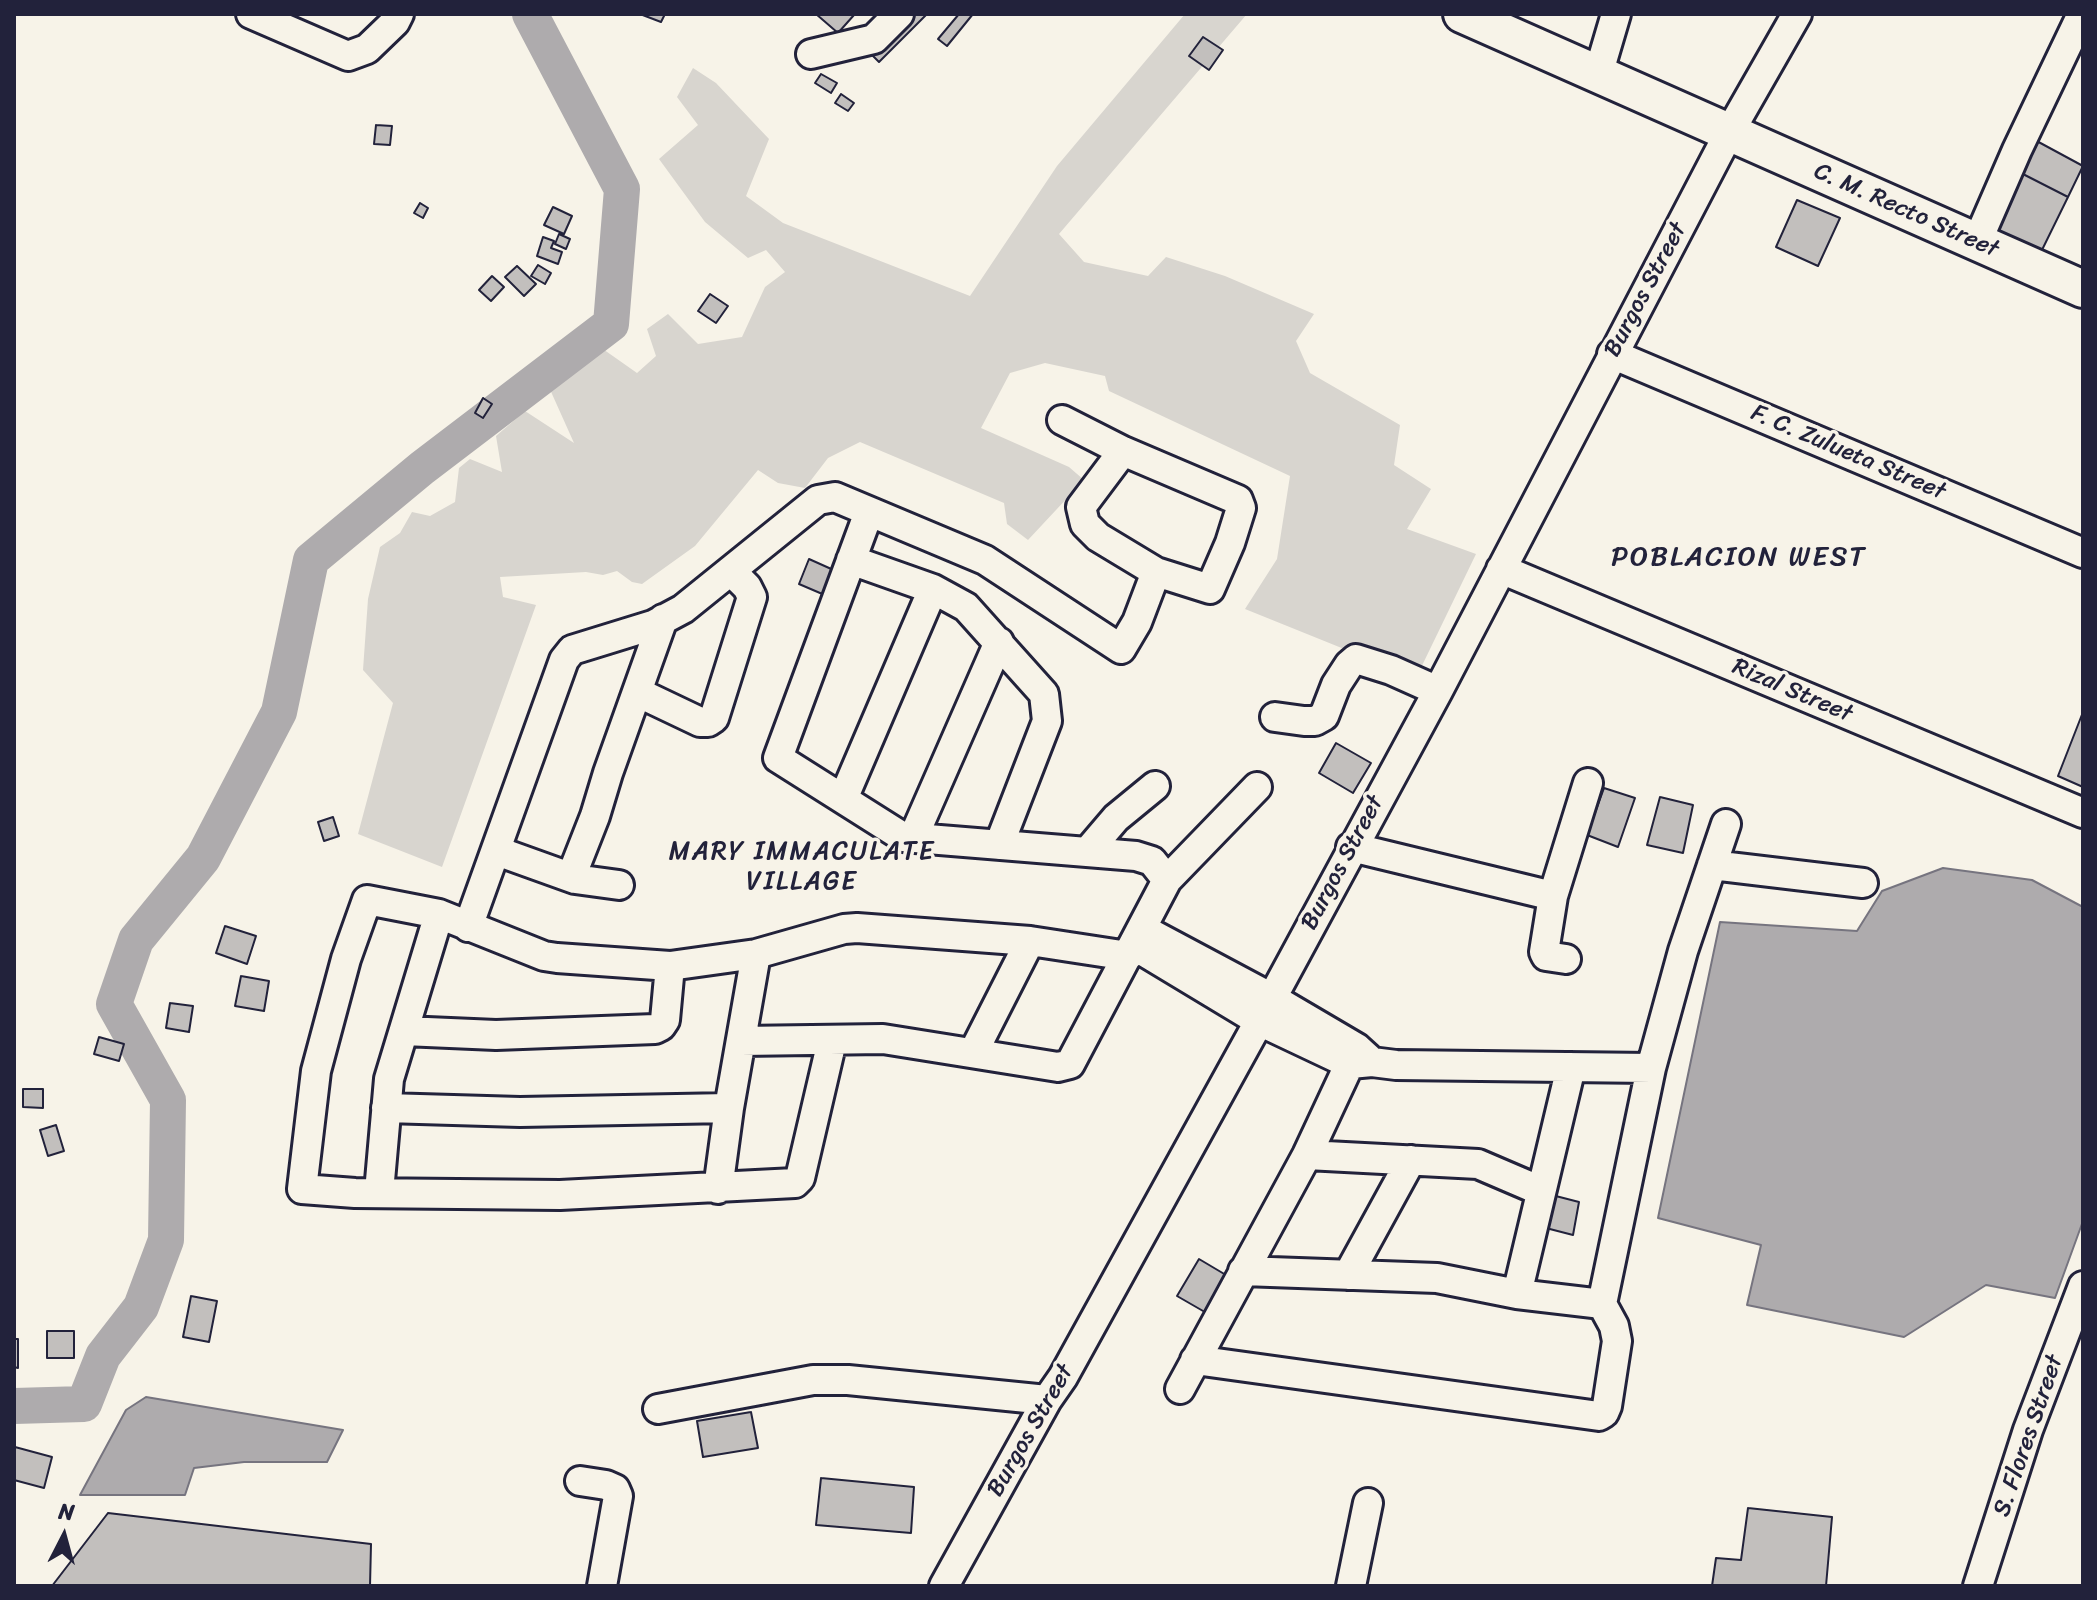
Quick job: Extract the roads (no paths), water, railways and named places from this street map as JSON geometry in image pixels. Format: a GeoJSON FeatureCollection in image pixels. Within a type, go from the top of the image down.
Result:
{"type":"FeatureCollection","features":[{"type":"Feature","properties":{"kind":"main road","name":"C. M. Recto Street"},"geometry":{"type":"LineString","coordinates":[[1462,14],[2083,289]]}},
{"type":"Feature","properties":{"kind":"street"},"geometry":{"type":"LineString","coordinates":[[251,14],[348,56],[367,49],[395,22],[399,14]]}},
{"type":"Feature","properties":{"kind":"street"},"geometry":{"type":"LineString","coordinates":[[811,54],[874,39],[899,14]]}},
{"type":"Feature","properties":{"kind":"street"},"geometry":{"type":"LineString","coordinates":[[1598,75],[1616,14]]}},
{"type":"Feature","properties":{"kind":"street","name":"Burgos Street"},"geometry":{"type":"LineString","coordinates":[[944,1586],[1047,1400],[1063,1377],[1438,691],[1729,133],[1797,14]]}},
{"type":"Feature","properties":{"kind":"street"},"geometry":{"type":"LineString","coordinates":[[1977,242],[2082,14]]}},
{"type":"Feature","properties":{"kind":"street","name":"F. C. Zulueta Street"},"geometry":{"type":"LineString","coordinates":[[1612,354],[2083,553]]}},
{"type":"Feature","properties":{"kind":"street"},"geometry":{"type":"LineString","coordinates":[[1062,420],[1123,451],[1241,503],[1230,543],[1210,589],[1156,572],[1098,537],[1085,524],[1081,507],[1123,451]]}},
{"type":"Feature","properties":{"kind":"street"},"geometry":{"type":"LineString","coordinates":[[468,927],[564,660],[572,650],[653,625],[683,609],[818,500],[835,497],[985,560],[1121,649],[1137,622],[1156,572]]}},
{"type":"Feature","properties":{"kind":"street"},"geometry":{"type":"LineString","coordinates":[[869,512],[778,758],[903,837],[1136,856],[1152,861],[1167,880]]}},
{"type":"Feature","properties":{"kind":"street"},"geometry":{"type":"LineString","coordinates":[[851,560],[933,589],[966,607],[1044,694],[1047,721],[999,845]]}},
{"type":"Feature","properties":{"kind":"street","name":"Rizal Street"},"geometry":{"type":"LineString","coordinates":[[1501,569],[2083,813]]}},
{"type":"Feature","properties":{"kind":"street"},"geometry":{"type":"LineString","coordinates":[[637,692],[700,722],[714,718],[752,597],[731,571]]}},
{"type":"Feature","properties":{"kind":"street"},"geometry":{"type":"LineString","coordinates":[[843,799],[933,589]]}},
{"type":"Feature","properties":{"kind":"street"},"geometry":{"type":"LineString","coordinates":[[571,877],[663,619]]}},
{"type":"Feature","properties":{"kind":"street"},"geometry":{"type":"LineString","coordinates":[[913,838],[999,642]]}},
{"type":"Feature","properties":{"kind":"street"},"geometry":{"type":"LineString","coordinates":[[1275,717],[1315,721],[1324,716],[1336,685],[1356,659],[1391,670],[1438,691]]}},
{"type":"Feature","properties":{"kind":"street"},"geometry":{"type":"LineString","coordinates":[[1566,959],[1546,956],[1544,952],[1553,896],[1588,783]]}},
{"type":"Feature","properties":{"kind":"street"},"geometry":{"type":"LineString","coordinates":[[1087,852],[1116,818],[1155,786]]}},
{"type":"Feature","properties":{"kind":"street"},"geometry":{"type":"LineString","coordinates":[[741,1041],[883,1039],[1058,1067],[1070,1064],[1167,880],[1257,787]]}},
{"type":"Feature","properties":{"kind":"street"},"geometry":{"type":"LineString","coordinates":[[1195,1360],[1599,1416],[1604,1413],[1617,1341],[1614,1326],[1602,1304],[1651,1068],[1683,951],[1726,824]]}},
{"type":"Feature","properties":{"kind":"street"},"geometry":{"type":"LineString","coordinates":[[1351,847],[1553,896]]}},
{"type":"Feature","properties":{"kind":"street"},"geometry":{"type":"LineString","coordinates":[[497,851],[571,877],[619,885]]}},
{"type":"Feature","properties":{"kind":"street"},"geometry":{"type":"LineString","coordinates":[[1712,865],[1863,883]]}},
{"type":"Feature","properties":{"kind":"street"},"geometry":{"type":"LineString","coordinates":[[832,1041],[800,1178],[788,1185],[560,1195],[302,1189],[316,1071],[346,959],[367,900],[439,914],[544,956],[670,966],[756,954],[857,928],[1030,941],[1135,943],[1360,1058],[1396,1065],[1651,1068]]}},
{"type":"Feature","properties":{"kind":"street"},"geometry":{"type":"LineString","coordinates":[[379,1192],[389,1079],[439,914]]}},
{"type":"Feature","properties":{"kind":"street"},"geometry":{"type":"LineString","coordinates":[[973,1053],[1030,941]]}},
{"type":"Feature","properties":{"kind":"street"},"geometry":{"type":"LineString","coordinates":[[718,1189],[756,954]]}},
{"type":"Feature","properties":{"kind":"street"},"geometry":{"type":"LineString","coordinates":[[404,1031],[496,1035],[655,1029],[665,1020],[670,966]]}},
{"type":"Feature","properties":{"kind":"street"},"geometry":{"type":"LineString","coordinates":[[1180,1389],[1360,1058]]}},
{"type":"Feature","properties":{"kind":"street"},"geometry":{"type":"LineString","coordinates":[[1517,1294],[1571,1067]]}},
{"type":"Feature","properties":{"kind":"street"},"geometry":{"type":"LineString","coordinates":[[386,1108],[520,1112],[729,1108]]}},
{"type":"Feature","properties":{"kind":"street"},"geometry":{"type":"LineString","coordinates":[[1307,1155],[1478,1164],[1541,1191]]}},
{"type":"Feature","properties":{"kind":"street"},"geometry":{"type":"LineString","coordinates":[[1348,1275],[1411,1160]]}},
{"type":"Feature","properties":{"kind":"street"},"geometry":{"type":"LineString","coordinates":[[1243,1271],[1437,1278],[1517,1294],[1602,1304]]}},
{"type":"Feature","properties":{"kind":"street","name":"S. Flores Street"},"geometry":{"type":"LineString","coordinates":[[1978,1586],[2028,1430],[2083,1286]]}},
{"type":"Feature","properties":{"kind":"street"},"geometry":{"type":"LineString","coordinates":[[658,1409],[813,1380],[848,1380],[1047,1400]]}},
{"type":"Feature","properties":{"kind":"street"},"geometry":{"type":"LineString","coordinates":[[580,1481],[606,1485],[615,1489],[618,1496],[602,1586]]}},
{"type":"Feature","properties":{"kind":"street"},"geometry":{"type":"LineString","coordinates":[[1351,1586],[1368,1503]]}},
{"type":"Feature","properties":{"kind":"waterway"},"geometry":{"type":"LineString","coordinates":[[14,1406],[84,1404],[103,1356],[141,1307],[166,1240],[168,1100],[114,1004],[136,940],[203,858],[279,712],[311,560],[422,468],[611,324],[622,189],[530,14]]}},
{"type":"Feature","properties":{"kind":"district","name":"POBLACION WEST"},"geometry":{"type":"Point","coordinates":[1739,558]}},
{"type":"Feature","properties":{"kind":"district","name":"MARY IMMACULATE VILLAGE"},"geometry":{"type":"Point","coordinates":[802,867]}}]}
